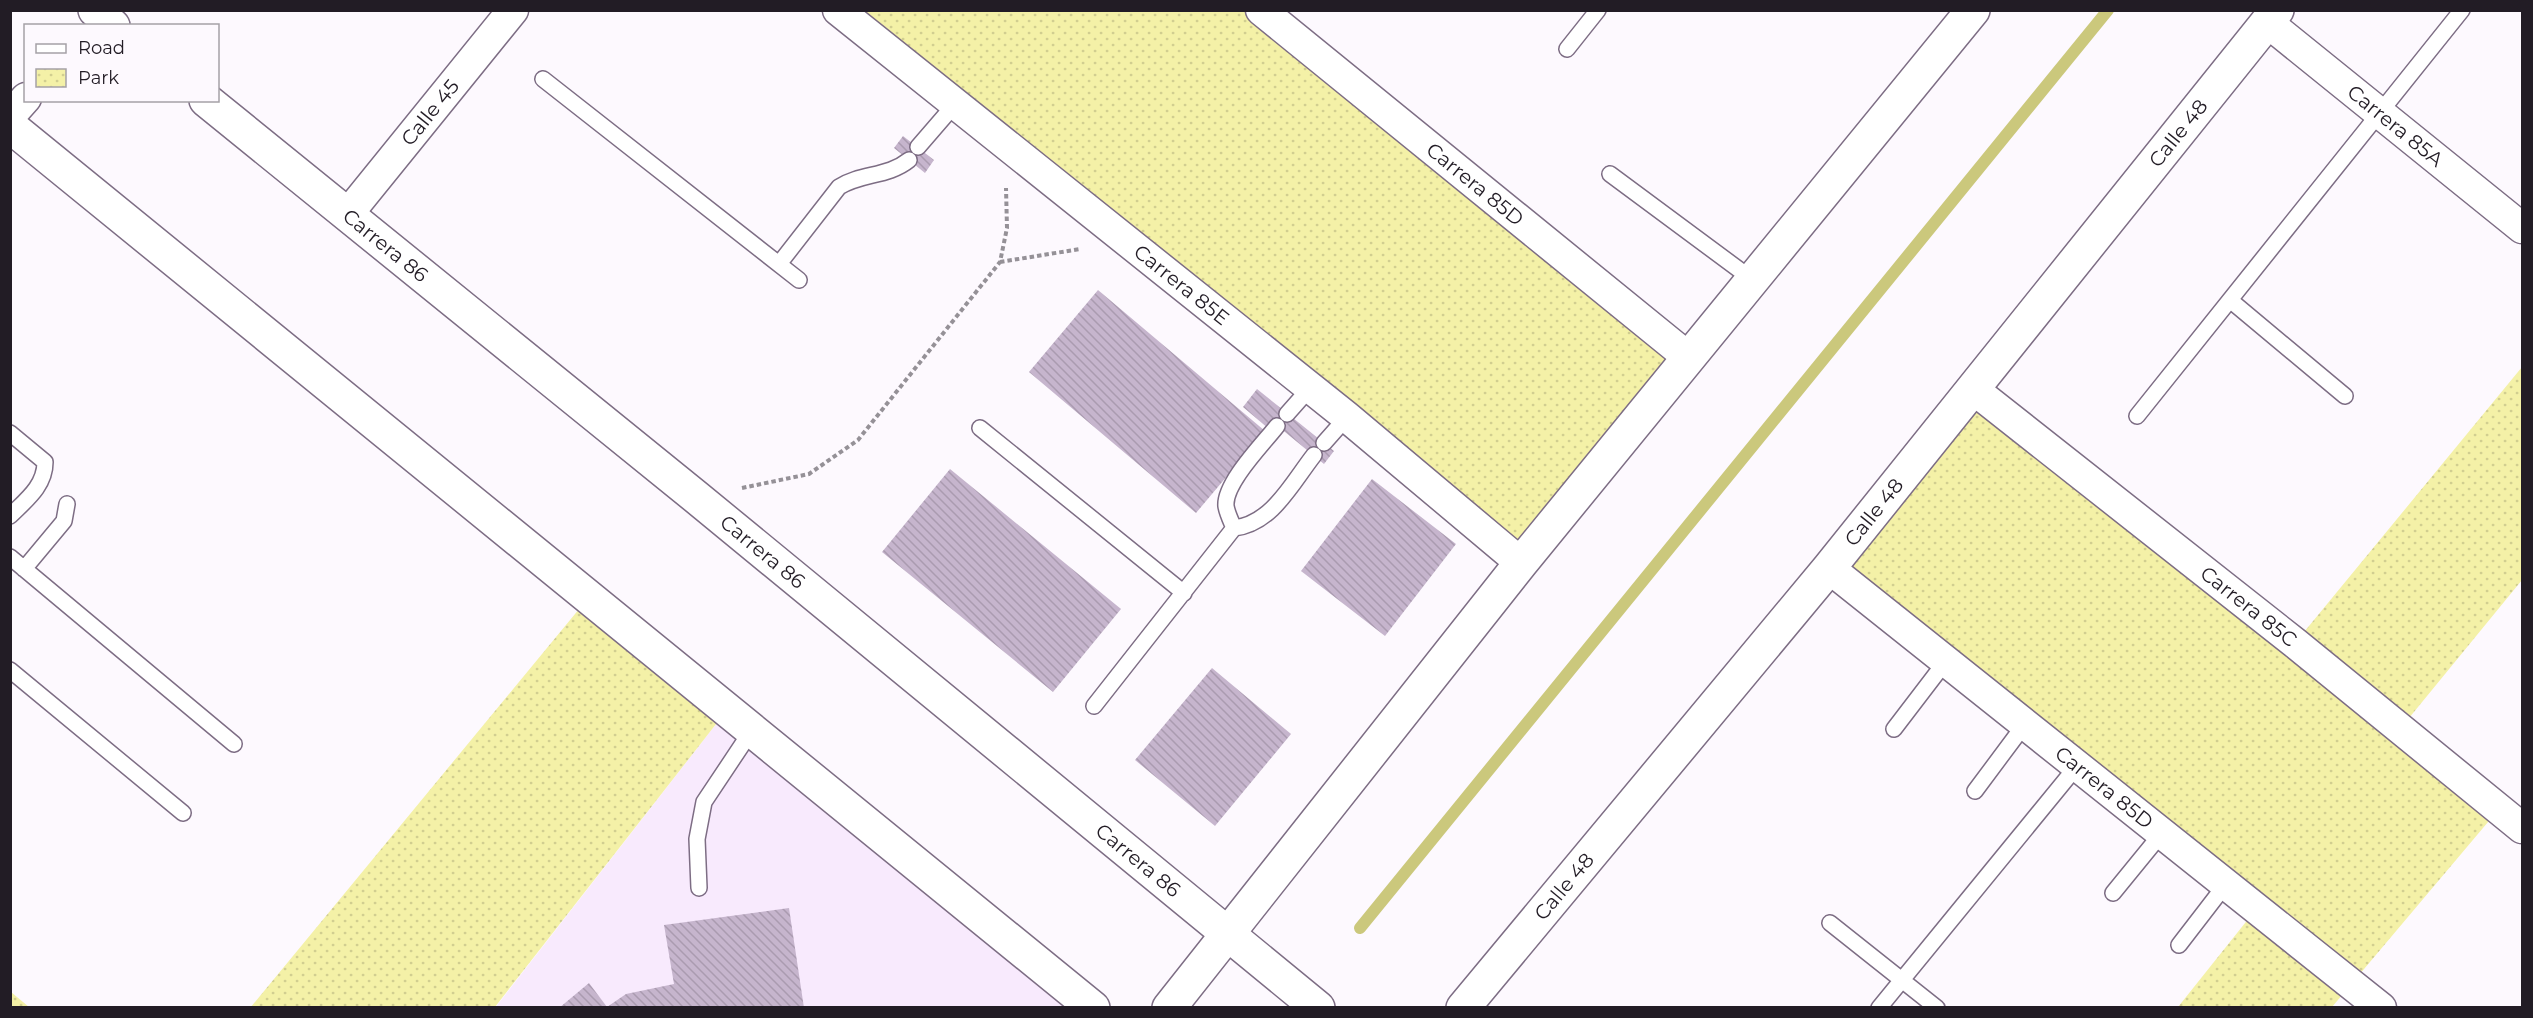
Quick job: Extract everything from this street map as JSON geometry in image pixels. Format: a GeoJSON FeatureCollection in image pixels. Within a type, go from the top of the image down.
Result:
{"type":"FeatureCollection","features":[{"type":"Feature","properties":{"kind":"street","name":"Calle 45"},"geometry":{"type":"LineString","coordinates":[[347,215],[513,10]]}},
{"type":"Feature","properties":{"kind":"street","name":"Carrera 85E"},"geometry":{"type":"LineString","coordinates":[[838,10],[1347,417],[1521,562]]}},
{"type":"Feature","properties":{"kind":"street","name":"Carrera 85D"},"geometry":{"type":"LineString","coordinates":[[1261,10],[1689,357]]}},
{"type":"Feature","properties":{"kind":"street"},"geometry":{"type":"LineString","coordinates":[[1169,1008],[1521,562],[1973,10]]}},
{"type":"Feature","properties":{"kind":"street","name":"Carrera 85A"},"geometry":{"type":"LineString","coordinates":[[2272,16],[2380,113],[2523,228]]}},
{"type":"Feature","properties":{"kind":"street","name":"Calle 48"},"geometry":{"type":"LineString","coordinates":[[1462,1008],[1829,568],[2272,16]]}},
{"type":"Feature","properties":{"kind":"street"},"geometry":{"type":"LineString","coordinates":[[10,116],[24,100]]}},
{"type":"Feature","properties":{"kind":"street","name":"Carrera 86"},"geometry":{"type":"LineString","coordinates":[[208,102],[696,497],[1318,1008]]}},
{"type":"Feature","properties":{"kind":"street"},"geometry":{"type":"LineString","coordinates":[[10,126],[1093,1008]]}},
{"type":"Feature","properties":{"kind":"street","name":"Carrera 85C"},"geometry":{"type":"LineString","coordinates":[[1973,389],[2295,643],[2523,828]]}},
{"type":"Feature","properties":{"kind":"street","name":"Carrera 85D"},"geometry":{"type":"LineString","coordinates":[[1829,568],[2381,1008]]}},
{"type":"Feature","properties":{"kind":"lane"},"geometry":{"type":"LineString","coordinates":[[1567,50],[1599,10]]}},
{"type":"Feature","properties":{"kind":"lane"},"geometry":{"type":"LineString","coordinates":[[2137,416],[2462,10]]}},
{"type":"Feature","properties":{"kind":"lane"},"geometry":{"type":"LineString","coordinates":[[543,79],[799,280]]}},
{"type":"Feature","properties":{"kind":"lane"},"geometry":{"type":"LineString","coordinates":[[779,264],[839,187],[851,180],[886,173],[913,154],[956,103]]}},
{"type":"Feature","properties":{"kind":"lane"},"geometry":{"type":"LineString","coordinates":[[1610,174],[1753,280]]}},
{"type":"Feature","properties":{"kind":"lane"},"geometry":{"type":"LineString","coordinates":[[2230,300],[2345,396]]}},
{"type":"Feature","properties":{"kind":"lane"},"geometry":{"type":"LineString","coordinates":[[1234,528],[1226,504],[1234,481],[1310,388]]}},
{"type":"Feature","properties":{"kind":"lane"},"geometry":{"type":"LineString","coordinates":[[1324,443],[1347,417]]}},
{"type":"Feature","properties":{"kind":"lane"},"geometry":{"type":"LineString","coordinates":[[980,429],[1184,593]]}},
{"type":"Feature","properties":{"kind":"lane"},"geometry":{"type":"LineString","coordinates":[[10,433],[45,462],[45,475],[37,488],[10,516]]}},
{"type":"Feature","properties":{"kind":"lane"},"geometry":{"type":"LineString","coordinates":[[1094,706],[1234,528],[1248,527],[1268,514],[1314,455]]}},
{"type":"Feature","properties":{"kind":"lane"},"geometry":{"type":"LineString","coordinates":[[24,569],[64,521],[67,504]]}},
{"type":"Feature","properties":{"kind":"lane"},"geometry":{"type":"LineString","coordinates":[[10,557],[234,744]]}},
{"type":"Feature","properties":{"kind":"lane"},"geometry":{"type":"LineString","coordinates":[[1894,729],[1946,661]]}},
{"type":"Feature","properties":{"kind":"lane"},"geometry":{"type":"LineString","coordinates":[[10,670],[183,813]]}},
{"type":"Feature","properties":{"kind":"lane"},"geometry":{"type":"LineString","coordinates":[[1975,791],[2025,724]]}},
{"type":"Feature","properties":{"kind":"lane"},"geometry":{"type":"LineString","coordinates":[[699,888],[697,839],[704,802],[752,730]]}},
{"type":"Feature","properties":{"kind":"lane"},"geometry":{"type":"LineString","coordinates":[[1879,1008],[2077,766]]}},
{"type":"Feature","properties":{"kind":"lane"},"geometry":{"type":"LineString","coordinates":[[2113,893],[2162,833]]}},
{"type":"Feature","properties":{"kind":"lane"},"geometry":{"type":"LineString","coordinates":[[2179,945],[2226,884]]}},
{"type":"Feature","properties":{"kind":"lane"},"geometry":{"type":"LineString","coordinates":[[1830,923],[1937,1008]]}},
{"type":"Feature","properties":{"kind":"path"},"geometry":{"type":"LineString","coordinates":[[696,497],[809,474],[858,440],[1000,262],[1007,228],[1005,142]]}},
{"type":"Feature","properties":{"kind":"path"},"geometry":{"type":"LineString","coordinates":[[1000,262],[1130,242]]}},
{"type":"Feature","properties":{"kind":"shaded area"},"geometry":{"type":"Polygon","coordinates":[[[727,710],[1093,1008],[495,1008],[727,710]]]}},
{"type":"Feature","properties":{"kind":"green space"},"geometry":{"type":"Polygon","coordinates":[[[838,11],[1261,11],[1689,358],[1521,563],[838,11]]]}},
{"type":"Feature","properties":{"kind":"green space"},"geometry":{"type":"Polygon","coordinates":[[[2522,367],[2522,580],[2400,729],[2499,809],[2332,1007],[2178,1007],[2257,908],[1829,568],[1973,389],[2295,643],[2522,367]]]}},
{"type":"Feature","properties":{"kind":"green space"},"geometry":{"type":"Polygon","coordinates":[[[589,597],[727,710],[495,1007],[250,1008],[589,597]]]}},
{"type":"Feature","properties":{"kind":"green space"},"geometry":{"type":"Polygon","coordinates":[[[11,992],[29,1007],[11,1007],[11,992]]]}},
{"type":"Feature","properties":{"kind":"building"},"geometry":{"type":"Polygon","coordinates":[[[903,136],[934,160],[925,173],[894,148],[903,136]]]}},
{"type":"Feature","properties":{"kind":"building"},"geometry":{"type":"Polygon","coordinates":[[[1098,290],[1265,431],[1196,513],[1029,372],[1098,290]]]}},
{"type":"Feature","properties":{"kind":"building"},"geometry":{"type":"Polygon","coordinates":[[[1257,389],[1334,451],[1324,464],[1274,423],[1269,429],[1243,407],[1257,389]]]}},
{"type":"Feature","properties":{"kind":"building"},"geometry":{"type":"Polygon","coordinates":[[[950,469],[1121,609],[1053,692],[882,552],[950,469]]]}},
{"type":"Feature","properties":{"kind":"building"},"geometry":{"type":"Polygon","coordinates":[[[1372,479],[1456,544],[1385,636],[1301,571],[1372,479]]]}},
{"type":"Feature","properties":{"kind":"building"},"geometry":{"type":"Polygon","coordinates":[[[1212,668],[1291,734],[1215,826],[1135,760],[1212,668]]]}},
{"type":"Feature","properties":{"kind":"building"},"geometry":{"type":"Polygon","coordinates":[[[789,908],[804,1008],[559,1008],[589,983],[607,1007],[626,994],[674,984],[664,925],[789,908]]]}},
{"type":"Feature","properties":{"kind":"waterway"},"geometry":{"type":"LineString","coordinates":[[1360,928],[2108,10]]}}]}
